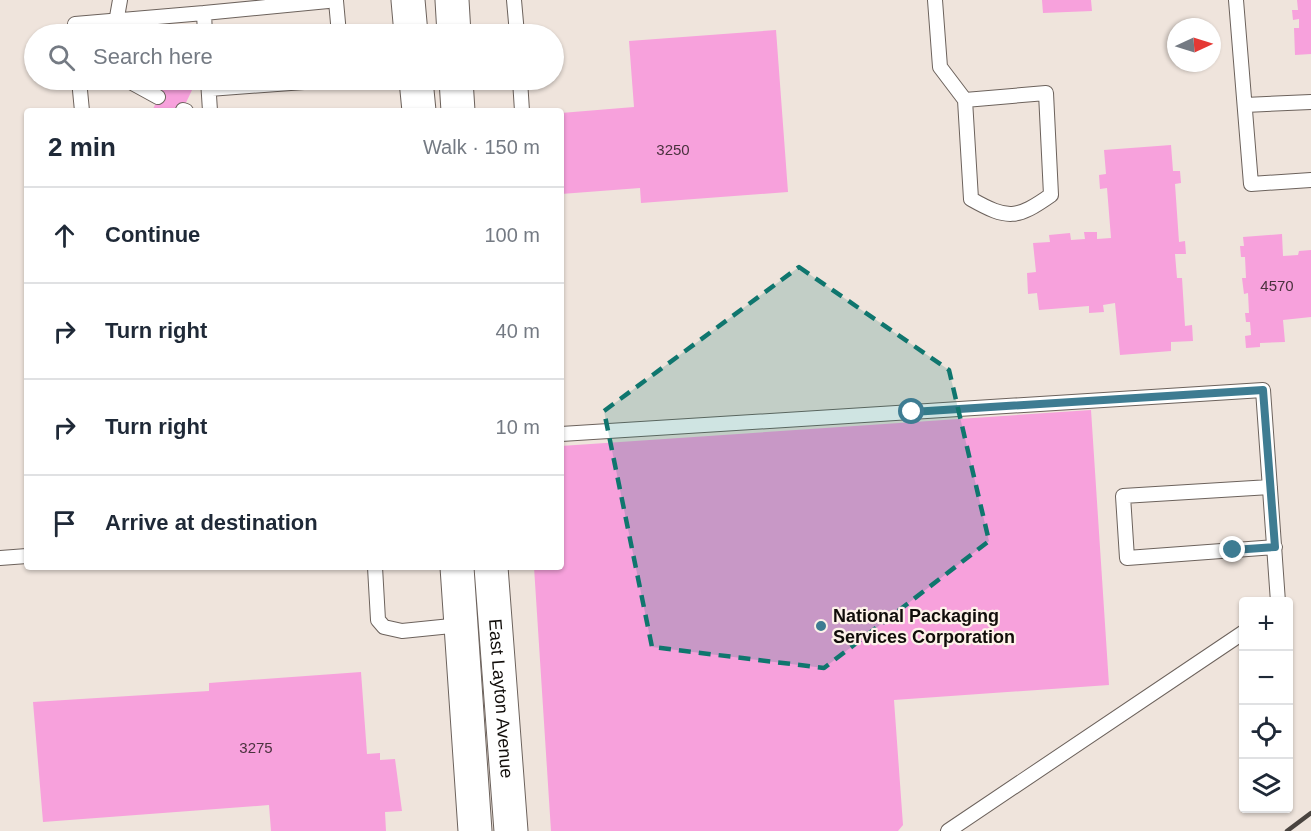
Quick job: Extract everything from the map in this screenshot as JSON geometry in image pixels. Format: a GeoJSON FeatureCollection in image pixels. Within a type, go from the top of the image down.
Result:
{"type":"FeatureCollection","features":[{"type":"Feature","properties":{"kind":"main road"},"geometry":{"type":"LineString","coordinates":[[408,0],[410,24]]}},
{"type":"Feature","properties":{"kind":"main road"},"geometry":{"type":"LineString","coordinates":[[452,0],[453,24]]}},
{"type":"Feature","properties":{"kind":"main road"},"geometry":{"type":"LineString","coordinates":[[417,90],[419,108]]}},
{"type":"Feature","properties":{"kind":"main road"},"geometry":{"type":"LineString","coordinates":[[457,90],[458,108]]}},
{"type":"Feature","properties":{"kind":"main road","name":"East Layton Avenue"},"geometry":{"type":"LineString","coordinates":[[457,570],[475,831]]}},
{"type":"Feature","properties":{"kind":"main road","name":"East Layton Avenue"},"geometry":{"type":"LineString","coordinates":[[491,570],[511,831]]}},
{"type":"Feature","properties":{"kind":"lane"},"geometry":{"type":"LineString","coordinates":[[116,24],[120,0]]}},
{"type":"Feature","properties":{"kind":"lane"},"geometry":{"type":"LineString","coordinates":[[514,0],[516,24]]}},
{"type":"Feature","properties":{"kind":"lane"},"geometry":{"type":"LineString","coordinates":[[935,0],[940,67],[965,100],[971,199],[991,210],[1010,215],[1031,209],[1052,195],[1046,93],[965,100]]}},
{"type":"Feature","properties":{"kind":"lane"},"geometry":{"type":"LineString","coordinates":[[1236,0],[1251,184],[1311,180]]}},
{"type":"Feature","properties":{"kind":"lane"},"geometry":{"type":"LineString","coordinates":[[139,24],[204,13],[336,1],[338,24]]}},
{"type":"Feature","properties":{"kind":"lane"},"geometry":{"type":"LineString","coordinates":[[204,13],[205,24]]}},
{"type":"Feature","properties":{"kind":"lane"},"geometry":{"type":"LineString","coordinates":[[80,90],[82,108]]}},
{"type":"Feature","properties":{"kind":"lane"},"geometry":{"type":"LineString","coordinates":[[145,90],[158,97]]}},
{"type":"Feature","properties":{"kind":"lane"},"geometry":{"type":"LineString","coordinates":[[209,90],[210,108]]}},
{"type":"Feature","properties":{"kind":"lane"},"geometry":{"type":"LineString","coordinates":[[521,90],[522,108]]}},
{"type":"Feature","properties":{"kind":"lane"},"geometry":{"type":"LineString","coordinates":[[1245,105],[1311,102]]}},
{"type":"Feature","properties":{"kind":"lane"},"geometry":{"type":"LineString","coordinates":[[564,434],[1263,390],[1278,597]]}},
{"type":"Feature","properties":{"kind":"lane"},"geometry":{"type":"LineString","coordinates":[[1270,487],[1123,496],[1127,558],[1275,547]]}},
{"type":"Feature","properties":{"kind":"lane"},"geometry":{"type":"LineString","coordinates":[[0,558],[24,556]]}},
{"type":"Feature","properties":{"kind":"lane"},"geometry":{"type":"LineString","coordinates":[[375,570],[378,620],[384,627],[402,630],[461,625]]}},
{"type":"Feature","properties":{"kind":"lane"},"geometry":{"type":"LineString","coordinates":[[948,831],[1239,636]]}},
{"type":"Feature","properties":{"kind":"highlighted area"},"geometry":{"type":"Polygon","coordinates":[[[799,267],[949,370],[989,541],[824,668],[652,647],[604,411],[799,267]]]}},
{"type":"Feature","properties":{"kind":"building"},"geometry":{"type":"Polygon","coordinates":[[[1042,0],[1091,0],[1092,11],[1043,13],[1042,0]]]}},
{"type":"Feature","properties":{"kind":"building"},"geometry":{"type":"Polygon","coordinates":[[[1297,0],[1311,0],[1311,54],[1295,55],[1294,28],[1299,28],[1299,19],[1293,20],[1292,10],[1298,10],[1297,0]]]}},
{"type":"Feature","properties":{"kind":"building"},"geometry":{"type":"Polygon","coordinates":[[[776,30],[788,192],[641,203],[640,188],[564,194],[564,113],[634,107],[629,41],[776,30]]]}},
{"type":"Feature","properties":{"kind":"building"},"geometry":{"type":"Polygon","coordinates":[[[162,90],[192,90],[183,108],[153,108],[162,90]]]}},
{"type":"Feature","properties":{"kind":"building"},"geometry":{"type":"Polygon","coordinates":[[[1171,145],[1173,171],[1180,171],[1181,183],[1175,184],[1179,242],[1185,241],[1186,254],[1175,254],[1177,278],[1182,278],[1185,326],[1192,325],[1193,341],[1171,342],[1171,351],[1120,355],[1115,303],[1103,305],[1104,312],[1089,313],[1089,306],[1039,310],[1037,293],[1028,294],[1027,273],[1036,272],[1033,243],[1050,242],[1049,235],[1070,233],[1071,240],[1085,239],[1084,232],[1097,232],[1097,239],[1111,238],[1107,188],[1100,189],[1099,175],[1106,174],[1104,150],[1171,145]]]}},
{"type":"Feature","properties":{"kind":"building"},"geometry":{"type":"Polygon","coordinates":[[[1282,234],[1283,256],[1298,255],[1299,251],[1311,250],[1311,317],[1283,320],[1285,342],[1260,343],[1260,347],[1246,348],[1245,336],[1251,335],[1250,322],[1246,322],[1245,313],[1249,313],[1248,293],[1244,294],[1242,278],[1246,278],[1245,257],[1241,257],[1240,246],[1244,246],[1243,237],[1282,234]]]}},
{"type":"Feature","properties":{"kind":"building","name":"National Packaging Services Corporation"},"geometry":{"type":"Polygon","coordinates":[[[1091,410],[1109,685],[894,700],[903,825],[898,831],[551,831],[534,570],[564,570],[564,446],[1091,410]]]}},
{"type":"Feature","properties":{"kind":"building"},"geometry":{"type":"Polygon","coordinates":[[[361,672],[367,754],[380,753],[380,760],[395,759],[402,811],[385,812],[386,831],[271,831],[269,805],[43,822],[33,702],[209,691],[209,683],[361,672]]]}},
{"type":"Feature","properties":{"kind":"railway"},"geometry":{"type":"LineString","coordinates":[[1287,831],[1311,813]]}},
{"type":"Feature","properties":{"kind":"place","name":"National Packaging Services Corporation"},"geometry":{"type":"Point","coordinates":[821,626]}},
{"type":"Feature","properties":{"kind":"route"},"geometry":{"type":"LineString","coordinates":[[912,412],[1263,390],[1275,547],[1233,550]]}}]}
